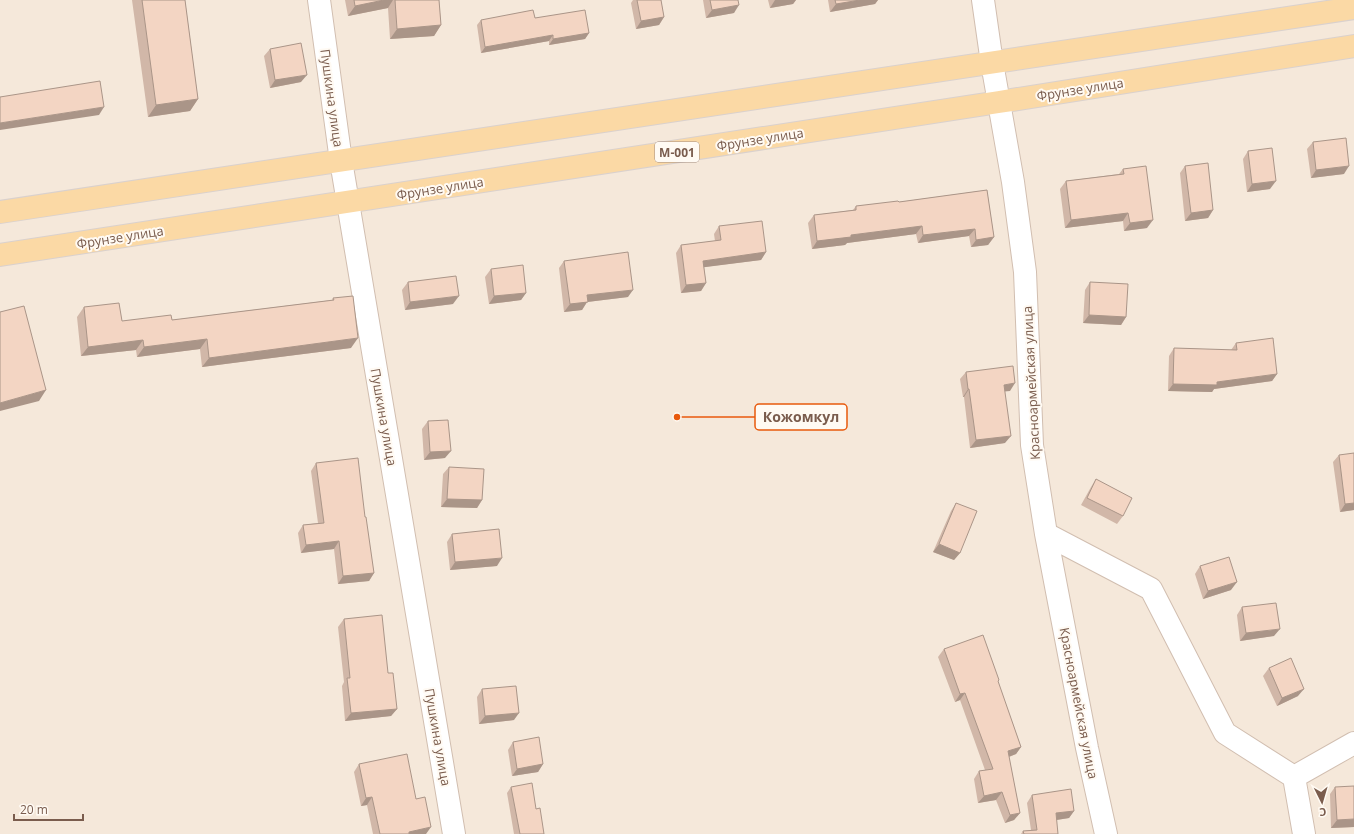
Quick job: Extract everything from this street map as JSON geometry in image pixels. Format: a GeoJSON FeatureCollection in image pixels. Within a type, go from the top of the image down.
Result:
{"type":"FeatureCollection","features":[{"type":"Feature","properties":{"kind":"main road"},"geometry":{"type":"LineString","coordinates":[[0,212],[1354,8]]}},
{"type":"Feature","properties":{"kind":"main road","name":"Фрунзе улица"},"geometry":{"type":"LineString","coordinates":[[0,255],[1354,46]]}},
{"type":"Feature","properties":{"kind":"street","name":"Пушкина улица"},"geometry":{"type":"LineString","coordinates":[[318,0],[341,161],[454,834]]}},
{"type":"Feature","properties":{"kind":"street","name":"Красноармейская улица"},"geometry":{"type":"LineString","coordinates":[[983,0],[992,63],[1013,182],[1025,272],[1032,445],[1046,534],[1087,748],[1106,834]]}},
{"type":"Feature","properties":{"kind":"street"},"geometry":{"type":"LineString","coordinates":[[1046,534],[1151,589],[1225,733],[1294,777],[1304,834]]}},
{"type":"Feature","properties":{"kind":"street"},"geometry":{"type":"LineString","coordinates":[[1294,777],[1354,743]]}},
{"type":"Feature","properties":{"kind":"shaded area"},"geometry":{"type":"Polygon","coordinates":[[[0,0],[1354,0],[1354,834],[0,834],[0,0]]]}},
{"type":"Feature","properties":{"kind":"building"},"geometry":{"type":"Polygon","coordinates":[[[142,0],[185,0],[198,99],[156,105],[142,0]]]}},
{"type":"Feature","properties":{"kind":"building"},"geometry":{"type":"Polygon","coordinates":[[[354,0],[384,0],[355,6],[354,0]]]}},
{"type":"Feature","properties":{"kind":"building"},"geometry":{"type":"Polygon","coordinates":[[[395,0],[439,0],[441,25],[397,29],[395,0]]]}},
{"type":"Feature","properties":{"kind":"building"},"geometry":{"type":"Polygon","coordinates":[[[637,0],[661,0],[664,17],[641,21],[637,0]]]}},
{"type":"Feature","properties":{"kind":"building"},"geometry":{"type":"Polygon","coordinates":[[[710,0],[738,0],[739,5],[712,10],[710,0]]]}},
{"type":"Feature","properties":{"kind":"building"},"geometry":{"type":"Polygon","coordinates":[[[835,0],[860,0],[836,4],[835,0]]]}},
{"type":"Feature","properties":{"kind":"building"},"geometry":{"type":"Polygon","coordinates":[[[533,10],[535,18],[585,10],[589,33],[553,39],[553,35],[485,47],[481,20],[533,10]]]}},
{"type":"Feature","properties":{"kind":"building"},"geometry":{"type":"Polygon","coordinates":[[[301,43],[307,75],[275,80],[270,49],[301,43]]]}},
{"type":"Feature","properties":{"kind":"building"},"geometry":{"type":"Polygon","coordinates":[[[100,81],[104,107],[0,123],[0,97],[100,81]]]}},
{"type":"Feature","properties":{"kind":"building"},"geometry":{"type":"Polygon","coordinates":[[[1346,138],[1349,166],[1316,170],[1313,142],[1346,138]]]}},
{"type":"Feature","properties":{"kind":"building"},"geometry":{"type":"Polygon","coordinates":[[[1272,148],[1276,181],[1252,184],[1248,151],[1272,148]]]}},
{"type":"Feature","properties":{"kind":"building"},"geometry":{"type":"Polygon","coordinates":[[[1208,163],[1213,210],[1191,213],[1185,166],[1208,163]]]}},
{"type":"Feature","properties":{"kind":"building"},"geometry":{"type":"Polygon","coordinates":[[[1146,166],[1153,220],[1130,223],[1128,213],[1071,220],[1066,181],[1124,174],[1123,169],[1146,166]]]}},
{"type":"Feature","properties":{"kind":"building"},"geometry":{"type":"Polygon","coordinates":[[[987,190],[994,237],[976,240],[975,229],[923,235],[922,226],[817,241],[814,215],[856,210],[856,206],[899,202],[987,190]]]}},
{"type":"Feature","properties":{"kind":"building"},"geometry":{"type":"Polygon","coordinates":[[[762,221],[766,252],[703,261],[706,283],[686,285],[681,245],[721,240],[719,226],[762,221]]]}},
{"type":"Feature","properties":{"kind":"building"},"geometry":{"type":"Polygon","coordinates":[[[628,252],[633,290],[587,295],[588,302],[570,304],[564,261],[628,252]]]}},
{"type":"Feature","properties":{"kind":"building"},"geometry":{"type":"Polygon","coordinates":[[[523,265],[526,293],[494,296],[491,269],[523,265]]]}},
{"type":"Feature","properties":{"kind":"building"},"geometry":{"type":"Polygon","coordinates":[[[456,276],[459,296],[410,302],[408,282],[456,276]]]}},
{"type":"Feature","properties":{"kind":"building"},"geometry":{"type":"Polygon","coordinates":[[[1090,282],[1128,284],[1126,317],[1089,315],[1090,282]]]}},
{"type":"Feature","properties":{"kind":"building"},"geometry":{"type":"Polygon","coordinates":[[[353,296],[358,338],[209,358],[207,339],[144,347],[143,340],[88,347],[84,307],[119,303],[122,321],[171,315],[172,320],[334,300],[333,298],[353,296]]]}},
{"type":"Feature","properties":{"kind":"building"},"geometry":{"type":"Polygon","coordinates":[[[24,306],[46,390],[0,403],[0,312],[24,306]]]}},
{"type":"Feature","properties":{"kind":"building"},"geometry":{"type":"Polygon","coordinates":[[[1273,338],[1277,374],[1217,382],[1217,385],[1173,384],[1174,348],[1237,350],[1236,343],[1273,338]]]}},
{"type":"Feature","properties":{"kind":"building"},"geometry":{"type":"Polygon","coordinates":[[[1013,366],[1015,383],[1004,385],[1011,436],[976,440],[966,372],[1013,366]]]}},
{"type":"Feature","properties":{"kind":"building"},"geometry":{"type":"Polygon","coordinates":[[[448,420],[451,451],[430,452],[428,421],[448,420]]]}},
{"type":"Feature","properties":{"kind":"building"},"geometry":{"type":"Polygon","coordinates":[[[1354,453],[1354,503],[1345,504],[1339,455],[1354,453]]]}},
{"type":"Feature","properties":{"kind":"building"},"geometry":{"type":"Polygon","coordinates":[[[358,458],[374,573],[343,576],[339,541],[306,545],[303,525],[324,523],[316,463],[358,458]]]}},
{"type":"Feature","properties":{"kind":"building"},"geometry":{"type":"Polygon","coordinates":[[[449,467],[484,469],[482,500],[447,499],[449,467]]]}},
{"type":"Feature","properties":{"kind":"building"},"geometry":{"type":"Polygon","coordinates":[[[1096,479],[1132,498],[1123,516],[1087,498],[1096,479]]]}},
{"type":"Feature","properties":{"kind":"building"},"geometry":{"type":"Polygon","coordinates":[[[956,503],[977,511],[960,553],[939,544],[956,503]]]}},
{"type":"Feature","properties":{"kind":"building"},"geometry":{"type":"Polygon","coordinates":[[[499,529],[502,558],[455,562],[452,534],[499,529]]]}},
{"type":"Feature","properties":{"kind":"building"},"geometry":{"type":"Polygon","coordinates":[[[1229,557],[1237,582],[1208,591],[1200,566],[1229,557]]]}},
{"type":"Feature","properties":{"kind":"building"},"geometry":{"type":"Polygon","coordinates":[[[1276,603],[1280,629],[1246,633],[1242,607],[1276,603]]]}},
{"type":"Feature","properties":{"kind":"building"},"geometry":{"type":"Polygon","coordinates":[[[382,615],[388,673],[393,673],[397,709],[351,713],[347,678],[350,678],[344,619],[382,615]]]}},
{"type":"Feature","properties":{"kind":"building"},"geometry":{"type":"Polygon","coordinates":[[[983,635],[1021,747],[1008,751],[1020,813],[1010,815],[1002,792],[984,796],[979,771],[993,769],[965,693],[960,694],[944,649],[983,635]]]}},
{"type":"Feature","properties":{"kind":"building"},"geometry":{"type":"Polygon","coordinates":[[[1291,658],[1304,689],[1282,698],[1269,668],[1291,658]]]}},
{"type":"Feature","properties":{"kind":"building"},"geometry":{"type":"Polygon","coordinates":[[[516,686],[519,713],[485,716],[482,689],[516,686]]]}},
{"type":"Feature","properties":{"kind":"building"},"geometry":{"type":"Polygon","coordinates":[[[539,737],[543,764],[517,769],[513,742],[539,737]]]}},
{"type":"Feature","properties":{"kind":"building"},"geometry":{"type":"Polygon","coordinates":[[[407,754],[416,799],[425,797],[431,827],[409,832],[409,834],[380,834],[372,797],[366,798],[359,764],[407,754]]]}},
{"type":"Feature","properties":{"kind":"building"},"geometry":{"type":"Polygon","coordinates":[[[532,783],[536,809],[540,808],[544,834],[520,834],[511,787],[532,783]]]}},
{"type":"Feature","properties":{"kind":"building"},"geometry":{"type":"Polygon","coordinates":[[[1354,786],[1354,819],[1337,820],[1335,787],[1354,786]]]}},
{"type":"Feature","properties":{"kind":"building"},"geometry":{"type":"Polygon","coordinates":[[[1071,789],[1074,811],[1056,813],[1058,834],[1024,834],[1023,831],[1037,830],[1032,795],[1071,789]]]}},
{"type":"Feature","properties":{"kind":"place","name":"Кожомкул"},"geometry":{"type":"Point","coordinates":[677,417]}}]}
